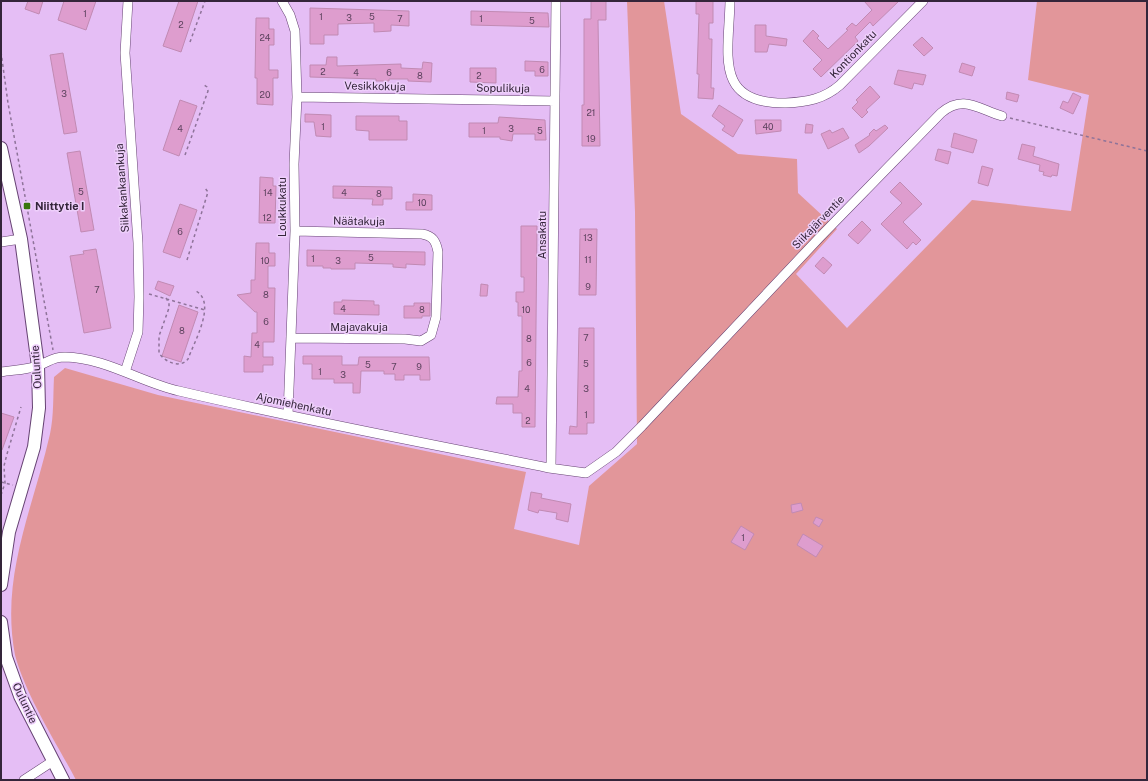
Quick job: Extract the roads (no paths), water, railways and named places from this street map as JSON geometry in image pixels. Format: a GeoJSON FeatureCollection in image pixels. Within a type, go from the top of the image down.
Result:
{"type":"FeatureCollection","features":[{"type":"Feature","properties":{"kind":"street","name":"Siikakankaankuja"},"geometry":{"type":"LineString","coordinates":[[125,372],[138,332],[139,294],[137,236],[125,53],[128,1]]}},
{"type":"Feature","properties":{"kind":"street","name":"Loukkukatu"},"geometry":{"type":"LineString","coordinates":[[283,1],[290,15],[295,31],[297,97],[294,164],[295,231],[292,338],[288,415]]}},
{"type":"Feature","properties":{"kind":"street","name":"Ansakatu"},"geometry":{"type":"LineString","coordinates":[[551,468],[556,1]]}},
{"type":"Feature","properties":{"kind":"street","name":"Kontionkatu"},"geometry":{"type":"LineString","coordinates":[[730,1],[729,67],[732,78],[739,89],[750,98],[760,102],[774,103],[810,101],[829,93],[840,85],[923,1]]}},
{"type":"Feature","properties":{"kind":"street","name":"Vesikkokuja"},"geometry":{"type":"LineString","coordinates":[[297,97],[452,100]]}},
{"type":"Feature","properties":{"kind":"street","name":"Sopulikuja"},"geometry":{"type":"LineString","coordinates":[[452,100],[555,101]]}},
{"type":"Feature","properties":{"kind":"street","name":"Siikajärventie"},"geometry":{"type":"LineString","coordinates":[[551,468],[586,474],[616,452],[838,218],[946,109],[954,104],[962,102],[1002,116]]}},
{"type":"Feature","properties":{"kind":"street","name":"Ouluntie"},"geometry":{"type":"LineString","coordinates":[[1,148],[21,239],[38,366],[39,408],[34,447],[9,532],[1,585]]}},
{"type":"Feature","properties":{"kind":"street","name":"Näätakuja"},"geometry":{"type":"LineString","coordinates":[[295,231],[422,234],[433,239],[438,252],[436,324],[431,336],[426,340]]}},
{"type":"Feature","properties":{"kind":"street"},"geometry":{"type":"LineString","coordinates":[[1,242],[21,239]]}},
{"type":"Feature","properties":{"kind":"street","name":"Majavakuja"},"geometry":{"type":"LineString","coordinates":[[292,338],[426,340]]}},
{"type":"Feature","properties":{"kind":"street","name":"Ajomiehenkatu"},"geometry":{"type":"LineString","coordinates":[[1,372],[38,366],[55,358],[88,359],[125,372],[141,380],[161,386],[288,415],[551,468]]}},
{"type":"Feature","properties":{"kind":"street","name":"Ouluntie"},"geometry":{"type":"LineString","coordinates":[[1,622],[6,657],[20,696],[63,780]]}},
{"type":"Feature","properties":{"kind":"street"},"geometry":{"type":"LineString","coordinates":[[24,780],[53,762]]}},
{"type":"Feature","properties":{"kind":"place","name":"Niittytie I"},"geometry":{"type":"Point","coordinates":[27,206]}}]}
